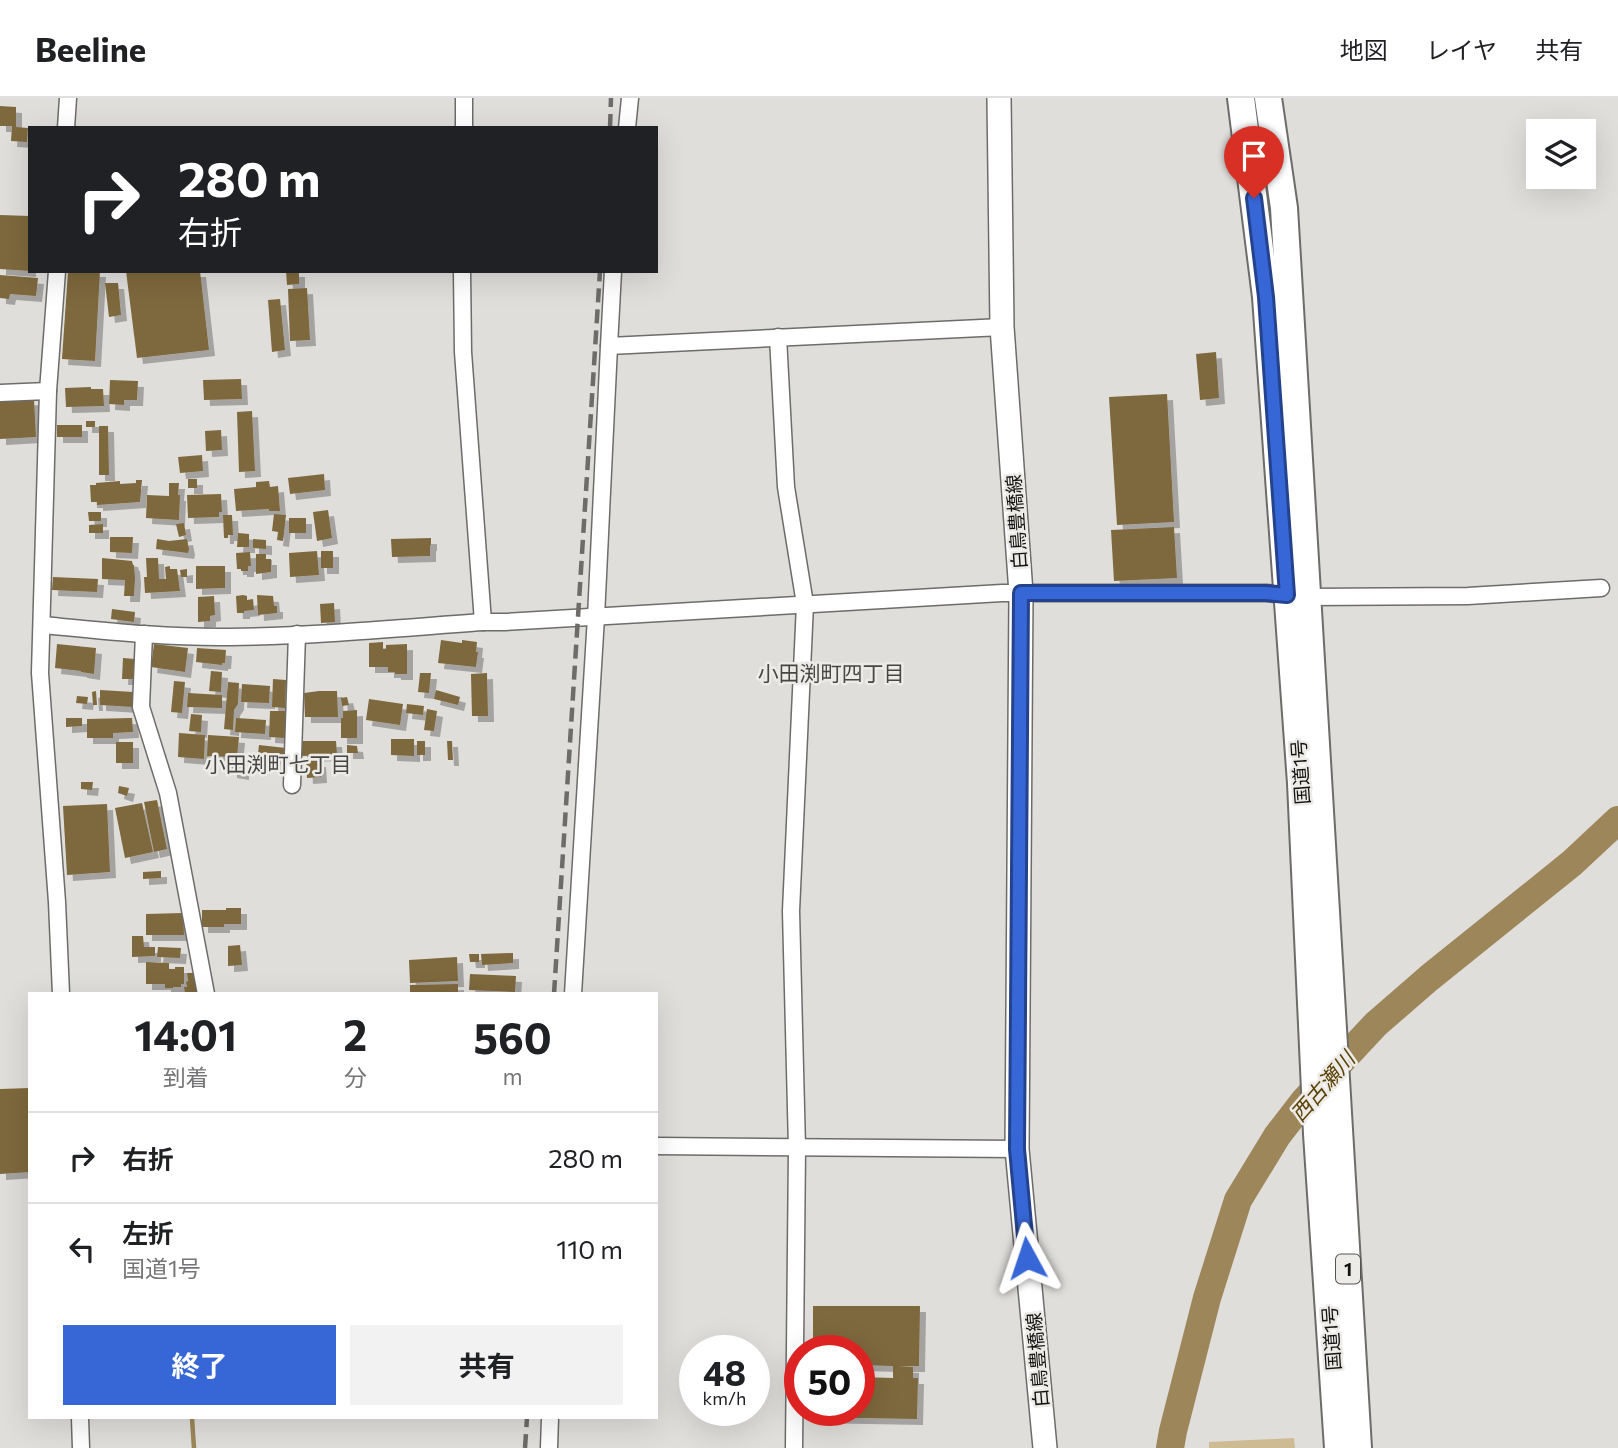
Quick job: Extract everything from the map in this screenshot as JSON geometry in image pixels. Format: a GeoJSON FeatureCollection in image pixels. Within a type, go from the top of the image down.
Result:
{"type":"FeatureCollection","features":[{"type":"Feature","properties":{"kind":"highway","name":"国道1号"},"geometry":{"type":"LineString","coordinates":[[1241,98],[1266,297],[1297,596],[1335,1035],[1358,1448]]}},
{"type":"Feature","properties":{"kind":"highway","name":"国道1号"},"geometry":{"type":"LineString","coordinates":[[1268,98],[1284,208],[1301,783],[1317,1134],[1338,1448]]}},
{"type":"Feature","properties":{"kind":"main road","name":"白鳥豊橋線"},"geometry":{"type":"LineString","coordinates":[[999,98],[1002,327],[1021,593],[1017,1149],[1045,1448]]}},
{"type":"Feature","properties":{"kind":"street"},"geometry":{"type":"LineString","coordinates":[[66,126],[68,98]]}},
{"type":"Feature","properties":{"kind":"street"},"geometry":{"type":"LineString","coordinates":[[464,98],[464,126]]}},
{"type":"Feature","properties":{"kind":"street"},"geometry":{"type":"LineString","coordinates":[[626,126],[630,98]]}},
{"type":"Feature","properties":{"kind":"street"},"geometry":{"type":"LineString","coordinates":[[57,273],[48,391],[40,673],[61,992]]}},
{"type":"Feature","properties":{"kind":"street"},"geometry":{"type":"LineString","coordinates":[[463,273],[463,352],[483,622]]}},
{"type":"Feature","properties":{"kind":"street"},"geometry":{"type":"LineString","coordinates":[[573,992],[596,617],[613,273]]}},
{"type":"Feature","properties":{"kind":"street"},"geometry":{"type":"LineString","coordinates":[[609,346],[1002,327]]}},
{"type":"Feature","properties":{"kind":"street"},"geometry":{"type":"LineString","coordinates":[[778,337],[786,487],[805,604],[791,911],[797,1148],[794,1448]]}},
{"type":"Feature","properties":{"kind":"street"},"geometry":{"type":"LineString","coordinates":[[0,393],[48,391]]}},
{"type":"Feature","properties":{"kind":"street"},"geometry":{"type":"LineString","coordinates":[[43,625],[144,634],[230,637],[1021,593],[1468,596],[1601,588]]}},
{"type":"Feature","properties":{"kind":"street"},"geometry":{"type":"LineString","coordinates":[[144,634],[141,707],[167,793],[206,992]]}},
{"type":"Feature","properties":{"kind":"street"},"geometry":{"type":"LineString","coordinates":[[292,785],[297,635]]}},
{"type":"Feature","properties":{"kind":"street"},"geometry":{"type":"LineString","coordinates":[[658,1146],[1017,1149]]}},
{"type":"Feature","properties":{"kind":"street"},"geometry":{"type":"LineString","coordinates":[[80,1419],[81,1448]]}},
{"type":"Feature","properties":{"kind":"street"},"geometry":{"type":"LineString","coordinates":[[549,1448],[550,1419]]}},
{"type":"Feature","properties":{"kind":"shaded area"},"geometry":{"type":"Polygon","coordinates":[[[1294,1438],[1295,1448],[1209,1448],[1209,1442],[1294,1438]]]}},
{"type":"Feature","properties":{"kind":"building"},"geometry":{"type":"Polygon","coordinates":[[[0,106],[16,107],[16,127],[28,128],[27,142],[11,141],[12,126],[0,126],[0,106]]]}},
{"type":"Feature","properties":{"kind":"building"},"geometry":{"type":"Polygon","coordinates":[[[0,215],[28,216],[28,271],[0,269],[0,215]]]}},
{"type":"Feature","properties":{"kind":"building"},"geometry":{"type":"Polygon","coordinates":[[[68,273],[100,273],[95,361],[62,359],[68,273]]]}},
{"type":"Feature","properties":{"kind":"building"},"geometry":{"type":"Polygon","coordinates":[[[126,273],[200,273],[209,350],[137,358],[126,273]]]}},
{"type":"Feature","properties":{"kind":"building"},"geometry":{"type":"Polygon","coordinates":[[[286,273],[299,273],[299,284],[287,285],[286,273]]]}},
{"type":"Feature","properties":{"kind":"building"},"geometry":{"type":"Polygon","coordinates":[[[0,275],[38,278],[36,296],[10,294],[9,299],[0,298],[0,275]]]}},
{"type":"Feature","properties":{"kind":"building"},"geometry":{"type":"Polygon","coordinates":[[[105,283],[118,283],[121,315],[109,317],[105,283]]]}},
{"type":"Feature","properties":{"kind":"building"},"geometry":{"type":"Polygon","coordinates":[[[307,288],[310,340],[290,341],[288,289],[307,288]]]}},
{"type":"Feature","properties":{"kind":"building"},"geometry":{"type":"Polygon","coordinates":[[[280,299],[285,350],[272,352],[268,300],[280,299]]]}},
{"type":"Feature","properties":{"kind":"building"},"geometry":{"type":"Polygon","coordinates":[[[1216,352],[1219,398],[1200,400],[1196,354],[1216,352]]]}},
{"type":"Feature","properties":{"kind":"building"},"geometry":{"type":"Polygon","coordinates":[[[241,379],[242,399],[204,400],[203,380],[241,379]]]}},
{"type":"Feature","properties":{"kind":"building"},"geometry":{"type":"Polygon","coordinates":[[[110,380],[138,381],[137,400],[124,400],[124,405],[109,404],[110,380]]]}},
{"type":"Feature","properties":{"kind":"building"},"geometry":{"type":"Polygon","coordinates":[[[65,388],[103,389],[104,406],[66,407],[65,388]]]}},
{"type":"Feature","properties":{"kind":"building"},"geometry":{"type":"Polygon","coordinates":[[[1167,394],[1174,522],[1117,525],[1109,397],[1167,394]]]}},
{"type":"Feature","properties":{"kind":"building"},"geometry":{"type":"Polygon","coordinates":[[[34,399],[36,437],[0,439],[0,401],[34,399]]]}},
{"type":"Feature","properties":{"kind":"building"},"geometry":{"type":"Polygon","coordinates":[[[252,411],[255,471],[239,472],[237,412],[252,411]]]}},
{"type":"Feature","properties":{"kind":"building"},"geometry":{"type":"Polygon","coordinates":[[[86,421],[95,421],[95,427],[86,427],[86,421]]]}},
{"type":"Feature","properties":{"kind":"building"},"geometry":{"type":"Polygon","coordinates":[[[57,425],[82,425],[82,437],[57,437],[57,425]]]}},
{"type":"Feature","properties":{"kind":"building"},"geometry":{"type":"Polygon","coordinates":[[[99,426],[108,426],[109,475],[99,475],[99,426]]]}},
{"type":"Feature","properties":{"kind":"building"},"geometry":{"type":"Polygon","coordinates":[[[221,430],[222,450],[206,451],[205,431],[221,430]]]}},
{"type":"Feature","properties":{"kind":"building"},"geometry":{"type":"Polygon","coordinates":[[[202,455],[203,471],[180,473],[178,457],[202,455]]]}},
{"type":"Feature","properties":{"kind":"building"},"geometry":{"type":"Polygon","coordinates":[[[324,474],[325,490],[290,494],[288,478],[324,474]]]}},
{"type":"Feature","properties":{"kind":"building"},"geometry":{"type":"Polygon","coordinates":[[[188,479],[197,479],[197,488],[188,488],[188,479]]]}},
{"type":"Feature","properties":{"kind":"building"},"geometry":{"type":"Polygon","coordinates":[[[136,480],[142,480],[140,502],[97,505],[97,502],[91,502],[90,485],[120,481],[120,484],[136,483],[136,480]]]}},
{"type":"Feature","properties":{"kind":"building"},"geometry":{"type":"Polygon","coordinates":[[[269,481],[270,487],[278,486],[280,511],[236,511],[234,489],[256,487],[256,482],[269,481]]]}},
{"type":"Feature","properties":{"kind":"building"},"geometry":{"type":"Polygon","coordinates":[[[169,483],[179,483],[179,520],[146,518],[147,495],[169,496],[169,483]]]}},
{"type":"Feature","properties":{"kind":"building"},"geometry":{"type":"Polygon","coordinates":[[[221,494],[222,512],[219,512],[219,517],[188,518],[187,495],[221,494]]]}},
{"type":"Feature","properties":{"kind":"building"},"geometry":{"type":"Polygon","coordinates":[[[328,510],[332,538],[317,541],[313,512],[328,510]]]}},
{"type":"Feature","properties":{"kind":"building"},"geometry":{"type":"Polygon","coordinates":[[[88,512],[101,512],[101,521],[89,521],[88,512]]]}},
{"type":"Feature","properties":{"kind":"building"},"geometry":{"type":"Polygon","coordinates":[[[274,514],[286,515],[283,541],[277,540],[278,532],[272,531],[274,514]]]}},
{"type":"Feature","properties":{"kind":"building"},"geometry":{"type":"Polygon","coordinates":[[[223,515],[232,515],[233,535],[228,535],[228,538],[224,538],[223,515]]]}},
{"type":"Feature","properties":{"kind":"building"},"geometry":{"type":"Polygon","coordinates":[[[289,518],[306,518],[306,533],[289,533],[289,518]]]}},
{"type":"Feature","properties":{"kind":"building"},"geometry":{"type":"Polygon","coordinates":[[[184,523],[186,535],[179,537],[176,524],[184,523]]]}},
{"type":"Feature","properties":{"kind":"building"},"geometry":{"type":"Polygon","coordinates":[[[103,524],[103,533],[89,533],[89,525],[103,524]]]}},
{"type":"Feature","properties":{"kind":"building"},"geometry":{"type":"Polygon","coordinates":[[[1174,527],[1177,578],[1114,581],[1111,530],[1174,527]]]}},
{"type":"Feature","properties":{"kind":"building"},"geometry":{"type":"Polygon","coordinates":[[[238,533],[249,534],[249,547],[237,547],[238,533]]]}},
{"type":"Feature","properties":{"kind":"building"},"geometry":{"type":"Polygon","coordinates":[[[110,537],[133,537],[132,553],[110,552],[110,537]]]}},
{"type":"Feature","properties":{"kind":"building"},"geometry":{"type":"Polygon","coordinates":[[[431,538],[430,556],[392,557],[391,539],[431,538]]]}},
{"type":"Feature","properties":{"kind":"building"},"geometry":{"type":"Polygon","coordinates":[[[157,539],[187,539],[188,553],[156,549],[157,539]]]}},
{"type":"Feature","properties":{"kind":"building"},"geometry":{"type":"Polygon","coordinates":[[[253,539],[266,540],[266,549],[253,548],[253,539]]]}},
{"type":"Feature","properties":{"kind":"building"},"geometry":{"type":"Polygon","coordinates":[[[317,551],[319,575],[290,577],[289,553],[317,551]]]}},
{"type":"Feature","properties":{"kind":"building"},"geometry":{"type":"Polygon","coordinates":[[[321,551],[333,551],[333,568],[321,568],[321,551]]]}},
{"type":"Feature","properties":{"kind":"building"},"geometry":{"type":"Polygon","coordinates":[[[250,552],[251,566],[248,566],[248,571],[237,569],[236,553],[250,552]]]}},
{"type":"Feature","properties":{"kind":"building"},"geometry":{"type":"Polygon","coordinates":[[[256,554],[266,554],[266,559],[271,559],[271,572],[256,574],[256,554]]]}},
{"type":"Feature","properties":{"kind":"building"},"geometry":{"type":"Polygon","coordinates":[[[102,558],[132,561],[134,596],[124,596],[125,580],[102,579],[102,558]]]}},
{"type":"Feature","properties":{"kind":"building"},"geometry":{"type":"Polygon","coordinates":[[[146,558],[158,558],[159,579],[166,579],[165,567],[177,569],[180,591],[145,593],[146,558]]]}},
{"type":"Feature","properties":{"kind":"building"},"geometry":{"type":"Polygon","coordinates":[[[196,566],[225,566],[225,588],[196,589],[196,566]]]}},
{"type":"Feature","properties":{"kind":"building"},"geometry":{"type":"Polygon","coordinates":[[[187,569],[187,577],[181,577],[180,570],[187,569]]]}},
{"type":"Feature","properties":{"kind":"building"},"geometry":{"type":"Polygon","coordinates":[[[53,577],[98,579],[97,592],[52,590],[53,577]]]}},
{"type":"Feature","properties":{"kind":"building"},"geometry":{"type":"Polygon","coordinates":[[[257,595],[273,596],[277,613],[258,615],[257,595]]]}},
{"type":"Feature","properties":{"kind":"building"},"geometry":{"type":"Polygon","coordinates":[[[214,596],[215,615],[210,616],[210,621],[198,622],[198,597],[214,596]]]}},
{"type":"Feature","properties":{"kind":"building"},"geometry":{"type":"Polygon","coordinates":[[[236,596],[247,596],[247,600],[253,599],[254,610],[237,613],[236,596]]]}},
{"type":"Feature","properties":{"kind":"building"},"geometry":{"type":"Polygon","coordinates":[[[334,603],[335,622],[321,623],[320,604],[334,603]]]}},
{"type":"Feature","properties":{"kind":"building"},"geometry":{"type":"Polygon","coordinates":[[[112,609],[135,612],[134,622],[111,619],[112,609]]]}},
{"type":"Feature","properties":{"kind":"building"},"geometry":{"type":"Polygon","coordinates":[[[441,640],[477,642],[476,667],[438,663],[441,640]]]}},
{"type":"Feature","properties":{"kind":"building"},"geometry":{"type":"Polygon","coordinates":[[[383,642],[383,649],[386,649],[386,645],[407,644],[407,674],[388,672],[388,667],[369,667],[369,643],[383,642]]]}},
{"type":"Feature","properties":{"kind":"building"},"geometry":{"type":"Polygon","coordinates":[[[57,644],[96,648],[94,674],[55,668],[57,644]]]}},
{"type":"Feature","properties":{"kind":"building"},"geometry":{"type":"Polygon","coordinates":[[[154,644],[188,648],[185,672],[151,667],[154,644]]]}},
{"type":"Feature","properties":{"kind":"building"},"geometry":{"type":"Polygon","coordinates":[[[197,648],[226,650],[225,663],[222,665],[196,662],[197,648]]]}},
{"type":"Feature","properties":{"kind":"building"},"geometry":{"type":"Polygon","coordinates":[[[123,658],[135,659],[134,679],[122,679],[123,658]]]}},
{"type":"Feature","properties":{"kind":"building"},"geometry":{"type":"Polygon","coordinates":[[[211,671],[222,672],[221,692],[209,691],[211,671]]]}},
{"type":"Feature","properties":{"kind":"building"},"geometry":{"type":"Polygon","coordinates":[[[420,673],[431,673],[429,693],[418,692],[420,673]]]}},
{"type":"Feature","properties":{"kind":"building"},"geometry":{"type":"Polygon","coordinates":[[[487,673],[488,716],[472,716],[471,674],[487,673]]]}},
{"type":"Feature","properties":{"kind":"building"},"geometry":{"type":"Polygon","coordinates":[[[273,679],[286,680],[285,708],[272,707],[273,679]]]}},
{"type":"Feature","properties":{"kind":"building"},"geometry":{"type":"Polygon","coordinates":[[[174,681],[185,682],[182,713],[171,712],[174,681]]]}},
{"type":"Feature","properties":{"kind":"building"},"geometry":{"type":"Polygon","coordinates":[[[228,682],[239,683],[233,730],[224,729],[228,682]]]}},
{"type":"Feature","properties":{"kind":"building"},"geometry":{"type":"Polygon","coordinates":[[[242,684],[270,686],[269,703],[241,702],[242,684]]]}},
{"type":"Feature","properties":{"kind":"building"},"geometry":{"type":"Polygon","coordinates":[[[100,690],[133,692],[133,707],[100,705],[100,690]]]}},
{"type":"Feature","properties":{"kind":"building"},"geometry":{"type":"Polygon","coordinates":[[[436,690],[460,697],[458,705],[434,699],[436,690]]]}},
{"type":"Feature","properties":{"kind":"building"},"geometry":{"type":"Polygon","coordinates":[[[96,691],[97,705],[93,705],[92,692],[96,691]]]}},
{"type":"Feature","properties":{"kind":"building"},"geometry":{"type":"Polygon","coordinates":[[[337,691],[338,717],[305,717],[304,693],[337,691]]]}},
{"type":"Feature","properties":{"kind":"building"},"geometry":{"type":"Polygon","coordinates":[[[188,693],[222,695],[222,708],[187,707],[188,693]]]}},
{"type":"Feature","properties":{"kind":"building"},"geometry":{"type":"Polygon","coordinates":[[[77,696],[88,697],[87,704],[76,703],[77,696]]]}},
{"type":"Feature","properties":{"kind":"building"},"geometry":{"type":"Polygon","coordinates":[[[347,697],[349,705],[342,706],[341,698],[347,697]]]}},
{"type":"Feature","properties":{"kind":"building"},"geometry":{"type":"Polygon","coordinates":[[[369,699],[403,704],[400,725],[366,720],[369,699]]]}},
{"type":"Feature","properties":{"kind":"building"},"geometry":{"type":"Polygon","coordinates":[[[407,704],[424,706],[423,715],[406,713],[407,704]]]}},
{"type":"Feature","properties":{"kind":"building"},"geometry":{"type":"Polygon","coordinates":[[[427,709],[437,711],[434,731],[424,730],[427,709]]]}},
{"type":"Feature","properties":{"kind":"building"},"geometry":{"type":"Polygon","coordinates":[[[357,710],[357,738],[341,738],[343,711],[357,710]]]}},
{"type":"Feature","properties":{"kind":"building"},"geometry":{"type":"Polygon","coordinates":[[[270,711],[286,711],[285,738],[269,737],[270,711]]]}},
{"type":"Feature","properties":{"kind":"building"},"geometry":{"type":"Polygon","coordinates":[[[191,714],[202,715],[201,732],[189,731],[191,714]]]}},
{"type":"Feature","properties":{"kind":"building"},"geometry":{"type":"Polygon","coordinates":[[[66,718],[82,718],[82,726],[66,727],[66,718]]]}},
{"type":"Feature","properties":{"kind":"building"},"geometry":{"type":"Polygon","coordinates":[[[132,718],[133,732],[113,733],[113,738],[87,738],[87,719],[132,718]]]}},
{"type":"Feature","properties":{"kind":"building"},"geometry":{"type":"Polygon","coordinates":[[[236,718],[266,720],[265,734],[235,732],[236,718]]]}},
{"type":"Feature","properties":{"kind":"building"},"geometry":{"type":"Polygon","coordinates":[[[179,733],[205,735],[204,759],[178,757],[179,733]]]}},
{"type":"Feature","properties":{"kind":"building"},"geometry":{"type":"Polygon","coordinates":[[[208,735],[239,737],[237,757],[207,756],[208,735]]]}},
{"type":"Feature","properties":{"kind":"building"},"geometry":{"type":"Polygon","coordinates":[[[391,739],[414,739],[414,756],[391,755],[391,739]]]}},
{"type":"Feature","properties":{"kind":"building"},"geometry":{"type":"Polygon","coordinates":[[[301,741],[336,741],[337,755],[301,756],[301,741]]]}},
{"type":"Feature","properties":{"kind":"building"},"geometry":{"type":"Polygon","coordinates":[[[417,741],[425,741],[425,755],[417,755],[417,741]]]}},
{"type":"Feature","properties":{"kind":"building"},"geometry":{"type":"Polygon","coordinates":[[[447,741],[452,741],[453,760],[448,760],[447,741]]]}},
{"type":"Feature","properties":{"kind":"building"},"geometry":{"type":"Polygon","coordinates":[[[116,742],[133,742],[133,763],[116,763],[116,742]]]}},
{"type":"Feature","properties":{"kind":"building"},"geometry":{"type":"Polygon","coordinates":[[[259,745],[286,748],[284,765],[257,762],[259,745]]]}},
{"type":"Feature","properties":{"kind":"building"},"geometry":{"type":"Polygon","coordinates":[[[347,745],[357,746],[358,753],[347,753],[347,745]]]}},
{"type":"Feature","properties":{"kind":"building"},"geometry":{"type":"Polygon","coordinates":[[[306,761],[320,761],[321,777],[307,778],[306,761]]]}},
{"type":"Feature","properties":{"kind":"building"},"geometry":{"type":"Polygon","coordinates":[[[231,762],[243,763],[243,774],[231,772],[231,762]]]}},
{"type":"Feature","properties":{"kind":"building"},"geometry":{"type":"Polygon","coordinates":[[[81,782],[93,782],[92,790],[81,789],[81,782]]]}},
{"type":"Feature","properties":{"kind":"building"},"geometry":{"type":"Polygon","coordinates":[[[119,786],[129,788],[127,796],[118,793],[119,786]]]}},
{"type":"Feature","properties":{"kind":"building"},"geometry":{"type":"Polygon","coordinates":[[[157,800],[167,849],[154,852],[144,802],[157,800]]]}},
{"type":"Feature","properties":{"kind":"building"},"geometry":{"type":"Polygon","coordinates":[[[142,803],[153,852],[125,858],[115,808],[142,803]]]}},
{"type":"Feature","properties":{"kind":"building"},"geometry":{"type":"Polygon","coordinates":[[[107,804],[110,872],[67,875],[63,806],[107,804]]]}},
{"type":"Feature","properties":{"kind":"building"},"geometry":{"type":"Polygon","coordinates":[[[161,871],[161,878],[143,879],[143,872],[161,871]]]}},
{"type":"Feature","properties":{"kind":"building"},"geometry":{"type":"Polygon","coordinates":[[[241,908],[241,924],[202,927],[202,910],[241,908]]]}},
{"type":"Feature","properties":{"kind":"building"},"geometry":{"type":"Polygon","coordinates":[[[183,913],[184,935],[146,935],[146,914],[183,913]]]}},
{"type":"Feature","properties":{"kind":"building"},"geometry":{"type":"Polygon","coordinates":[[[132,936],[143,936],[144,947],[155,947],[155,956],[132,957],[132,936]]]}},
{"type":"Feature","properties":{"kind":"building"},"geometry":{"type":"Polygon","coordinates":[[[240,945],[242,965],[228,966],[228,946],[240,945]]]}},
{"type":"Feature","properties":{"kind":"building"},"geometry":{"type":"Polygon","coordinates":[[[158,947],[181,948],[180,958],[157,957],[158,947]]]}},
{"type":"Feature","properties":{"kind":"building"},"geometry":{"type":"Polygon","coordinates":[[[513,953],[513,963],[482,965],[481,954],[513,953]]]}},
{"type":"Feature","properties":{"kind":"building"},"geometry":{"type":"Polygon","coordinates":[[[469,954],[479,954],[479,962],[470,962],[469,954]]]}},
{"type":"Feature","properties":{"kind":"building"},"geometry":{"type":"Polygon","coordinates":[[[457,957],[458,981],[410,983],[409,960],[457,957]]]}},
{"type":"Feature","properties":{"kind":"building"},"geometry":{"type":"Polygon","coordinates":[[[146,962],[169,963],[169,969],[184,967],[184,984],[181,984],[181,987],[165,988],[165,984],[146,984],[146,962]]]}},
{"type":"Feature","properties":{"kind":"building"},"geometry":{"type":"Polygon","coordinates":[[[187,973],[193,973],[198,992],[185,992],[184,987],[187,987],[187,973]]]}},
{"type":"Feature","properties":{"kind":"building"},"geometry":{"type":"Polygon","coordinates":[[[470,974],[516,976],[515,992],[469,990],[470,974]]]}},
{"type":"Feature","properties":{"kind":"building"},"geometry":{"type":"Polygon","coordinates":[[[458,984],[458,992],[410,992],[410,985],[458,984]]]}},
{"type":"Feature","properties":{"kind":"building"},"geometry":{"type":"Polygon","coordinates":[[[28,1088],[28,1172],[0,1174],[0,1089],[28,1088]]]}},
{"type":"Feature","properties":{"kind":"building"},"geometry":{"type":"Polygon","coordinates":[[[813,1306],[920,1306],[919,1366],[898,1366],[913,1367],[913,1378],[918,1378],[917,1419],[875,1418],[875,1377],[893,1378],[893,1366],[875,1365],[875,1335],[813,1335],[813,1306]]]}},
{"type":"Feature","properties":{"kind":"waterway","name":"西古瀬川"},"geometry":{"type":"LineString","coordinates":[[1170,1448],[1207,1298],[1238,1200],[1277,1136],[1304,1101],[1376,1024],[1572,863],[1618,820]]}},
{"type":"Feature","properties":{"kind":"waterway"},"geometry":{"type":"LineString","coordinates":[[192,1419],[194,1448]]}},
{"type":"Feature","properties":{"kind":"railway"},"geometry":{"type":"LineString","coordinates":[[610,126],[611,98]]}},
{"type":"Feature","properties":{"kind":"railway"},"geometry":{"type":"LineString","coordinates":[[554,992],[600,273]]}},
{"type":"Feature","properties":{"kind":"railway"},"geometry":{"type":"LineString","coordinates":[[525,1448],[527,1419]]}},
{"type":"Feature","properties":{"kind":"district","name":"小田渕町四丁目"},"geometry":{"type":"Point","coordinates":[831,672]}},
{"type":"Feature","properties":{"kind":"district","name":"小田渕町七丁目"},"geometry":{"type":"Point","coordinates":[278,763]}},
{"type":"Feature","properties":{"kind":"route"},"geometry":{"type":"LineString","coordinates":[[1027,1258],[1017,1149],[1021,593],[1287,595],[1266,297],[1254,198]]}}]}
